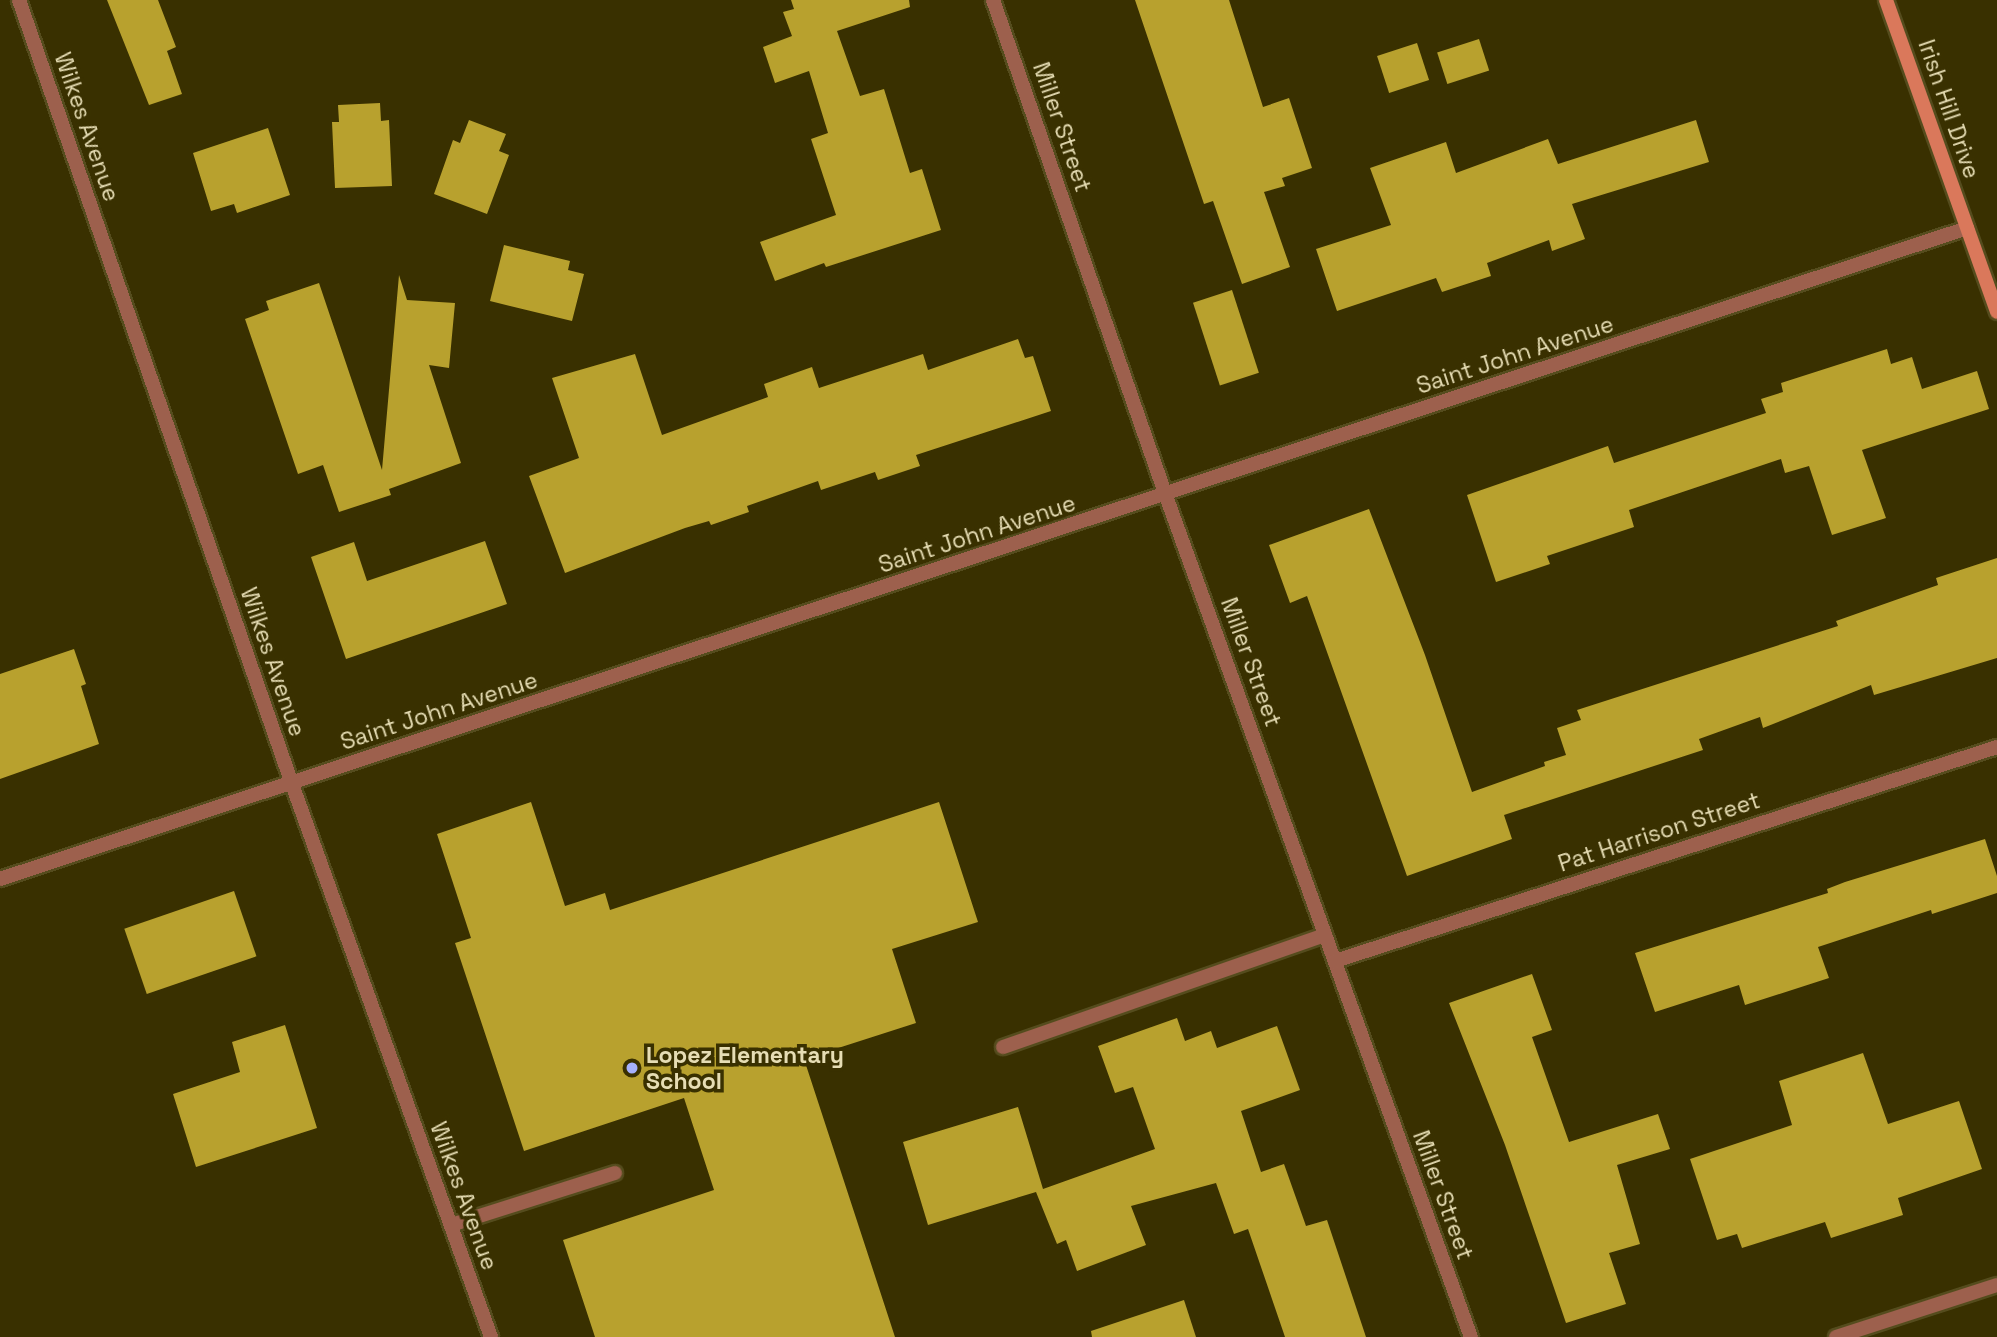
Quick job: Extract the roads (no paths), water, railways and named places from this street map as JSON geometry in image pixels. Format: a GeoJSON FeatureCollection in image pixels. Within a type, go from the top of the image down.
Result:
{"type":"FeatureCollection","features":[{"type":"Feature","properties":{"kind":"main road","name":"Irish Hill Drive"},"geometry":{"type":"LineString","coordinates":[[1886,0],[1997,312]]}},
{"type":"Feature","properties":{"kind":"street","name":"Wilkes Avenue"},"geometry":{"type":"LineString","coordinates":[[19,0],[292,784],[491,1337]]}},
{"type":"Feature","properties":{"kind":"street","name":"Miller Street"},"geometry":{"type":"LineString","coordinates":[[993,0],[1166,496],[1471,1337]]}},
{"type":"Feature","properties":{"kind":"street","name":"Saint John Avenue"},"geometry":{"type":"LineString","coordinates":[[0,879],[1166,496],[1967,228]]}},
{"type":"Feature","properties":{"kind":"street","name":"Pat Harrison Street"},"geometry":{"type":"LineString","coordinates":[[1335,961],[1997,747]]}},
{"type":"Feature","properties":{"kind":"street"},"geometry":{"type":"LineString","coordinates":[[1003,1047],[1325,935]]}},
{"type":"Feature","properties":{"kind":"street"},"geometry":{"type":"LineString","coordinates":[[451,1225],[615,1173]]}},
{"type":"Feature","properties":{"kind":"street"},"geometry":{"type":"LineString","coordinates":[[1836,1337],[1997,1284]]}},
{"type":"Feature","properties":{"kind":"place","name":"Lopez Elementary School"},"geometry":{"type":"Point","coordinates":[632,1068]}}]}
